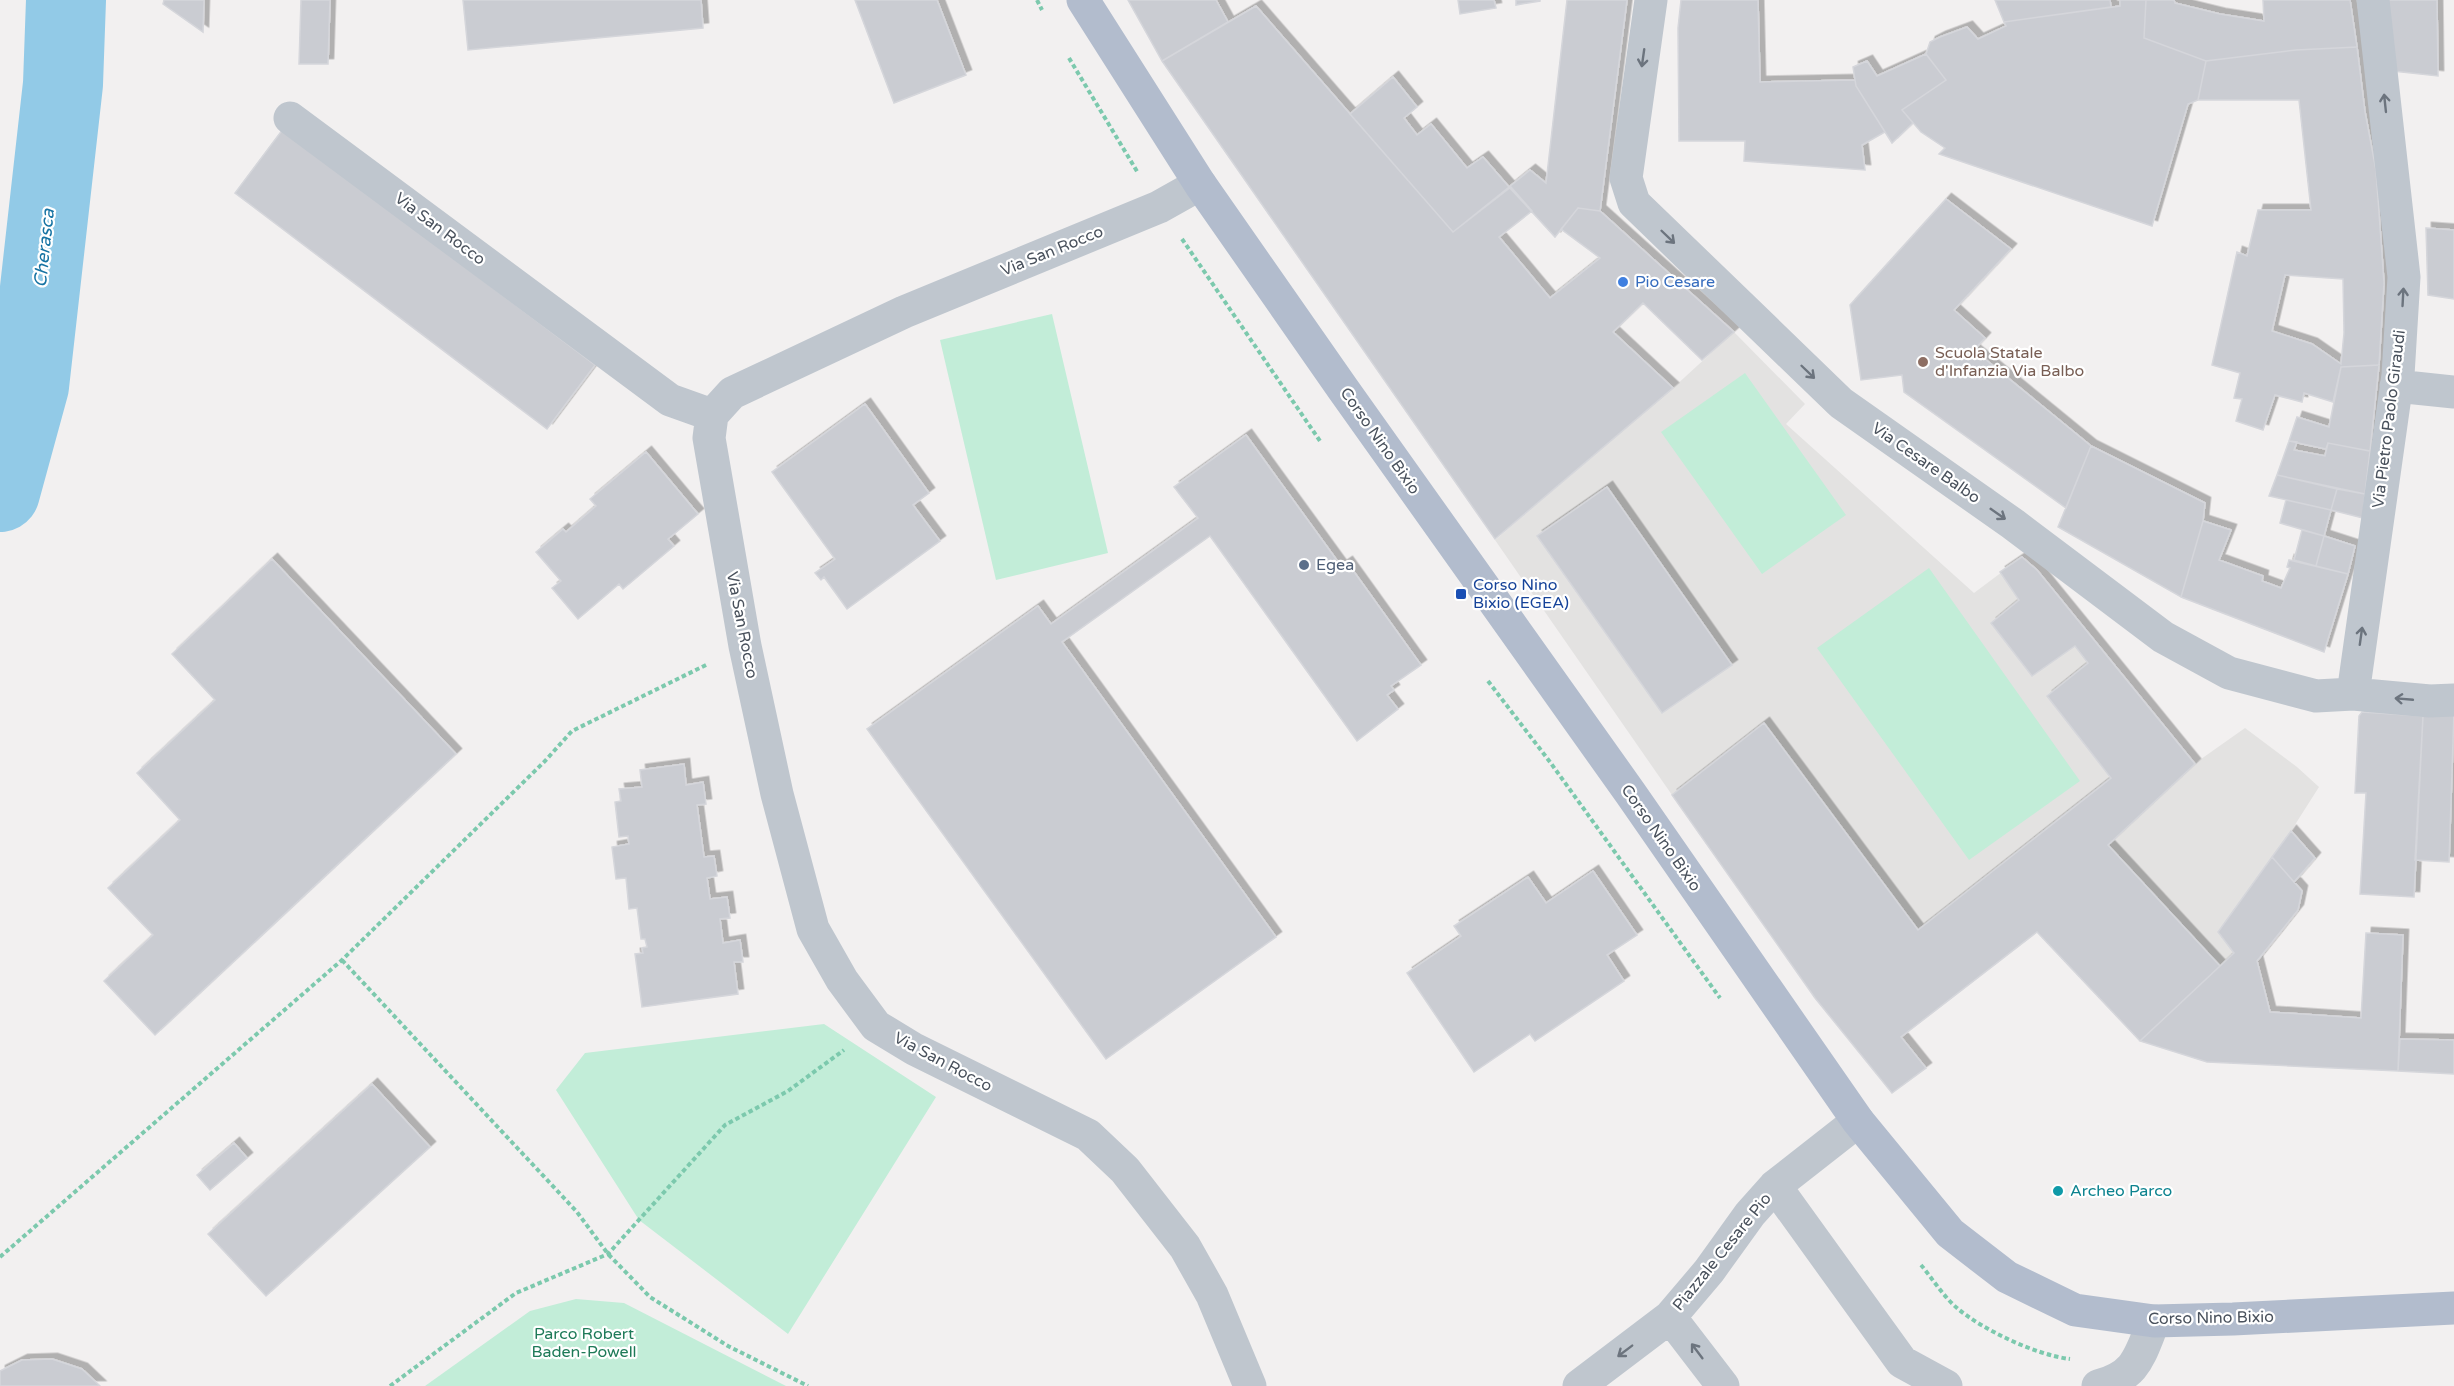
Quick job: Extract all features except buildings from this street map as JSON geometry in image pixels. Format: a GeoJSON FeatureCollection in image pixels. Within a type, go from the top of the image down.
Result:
{"type":"FeatureCollection","features":[{"type":"Feature","properties":{"kind":"main road","name":"Corso Nino Bixio"},"geometry":{"type":"LineString","coordinates":[[1083,0],[1200,184],[1858,1120],[1950,1233],[2007,1277],[2075,1310],[2154,1321],[2454,1308]]}},
{"type":"Feature","properties":{"kind":"street","name":"Via Cesare Balbo"},"geometry":{"type":"LineString","coordinates":[[1651,0],[1626,178],[1634,203],[1841,403],[2013,524],[2163,637],[2229,673],[2316,696],[2353,694],[2430,701],[2454,700]]}},
{"type":"Feature","properties":{"kind":"street","name":"Via Pietro Paolo Giraudi"},"geometry":{"type":"LineString","coordinates":[[2353,694],[2396,386],[2404,277],[2373,0]]}},
{"type":"Feature","properties":{"kind":"street","name":"Via San Rocco"},"geometry":{"type":"LineString","coordinates":[[290,118],[670,400],[712,415]]}},
{"type":"Feature","properties":{"kind":"street","name":"Via San Rocco"},"geometry":{"type":"LineString","coordinates":[[1200,184],[1159,207],[904,312],[732,393],[712,415],[709,438],[745,646],[777,795],[813,929],[842,980],[876,1026],[914,1049],[1089,1135],[1125,1170],[1185,1247],[1212,1295],[1250,1386]]}},
{"type":"Feature","properties":{"kind":"street"},"geometry":{"type":"LineString","coordinates":[[2396,386],[2454,392]]}},
{"type":"Feature","properties":{"kind":"street","name":"Piazzale Cesare Pio"},"geometry":{"type":"LineString","coordinates":[[1579,1386],[1670,1317],[1709,1271],[1750,1214],[1775,1186],[1858,1120]]}},
{"type":"Feature","properties":{"kind":"street"},"geometry":{"type":"LineString","coordinates":[[1775,1186],[1902,1362],[1946,1386]]}},
{"type":"Feature","properties":{"kind":"street","name":"Piazzale Cesare Pio"},"geometry":{"type":"LineString","coordinates":[[1670,1317],[1723,1386]]}},
{"type":"Feature","properties":{"kind":"street"},"geometry":{"type":"LineString","coordinates":[[2098,1386],[2114,1382],[2135,1366],[2154,1321]]}},
{"type":"Feature","properties":{"kind":"path"},"geometry":{"type":"LineString","coordinates":[[0,1257],[342,960],[545,761],[572,731],[745,646]]}},
{"type":"Feature","properties":{"kind":"path"},"geometry":{"type":"LineString","coordinates":[[342,960],[577,1212],[608,1254],[650,1297],[728,1346],[808,1386]]}},
{"type":"Feature","properties":{"kind":"path"},"geometry":{"type":"LineString","coordinates":[[390,1386],[516,1293],[608,1254],[725,1125],[788,1091],[876,1026]]}},
{"type":"Feature","properties":{"kind":"shaded area"},"geometry":{"type":"Polygon","coordinates":[[[1734,332],[1805,404],[1786,424],[1974,593],[2022,557],[2037,570],[2194,764],[2245,728],[2297,767],[2319,787],[2291,831],[2218,932],[2234,953],[2140,1041],[2037,932],[1901,1036],[1926,1068],[1892,1093],[1672,795],[1495,540],[1673,388],[1734,332]]]}},
{"type":"Feature","properties":{"kind":"green space"},"geometry":{"type":"Polygon","coordinates":[[[1052,314],[1108,553],[996,580],[940,340],[1052,314]]]}},
{"type":"Feature","properties":{"kind":"green space"},"geometry":{"type":"Polygon","coordinates":[[[1745,373],[1846,515],[1762,574],[1661,432],[1745,373]]]}},
{"type":"Feature","properties":{"kind":"green space"},"geometry":{"type":"Polygon","coordinates":[[[1929,568],[2080,781],[1969,860],[1817,648],[1929,568]]]}},
{"type":"Feature","properties":{"kind":"green space"},"geometry":{"type":"Polygon","coordinates":[[[824,1024],[936,1097],[788,1334],[639,1220],[556,1090],[585,1053],[824,1024]]]}},
{"type":"Feature","properties":{"kind":"green space","name":"Parco Robert Baden-Powell"},"geometry":{"type":"Polygon","coordinates":[[[576,1299],[624,1303],[786,1386],[425,1386],[530,1311],[576,1299]]]}},
{"type":"Feature","properties":{"kind":"waterway","name":"Cherasca"},"geometry":{"type":"LineString","coordinates":[[0,492],[29,386],[63,84],[66,0]]}},
{"type":"Feature","properties":{"kind":"place","name":"Pio Cesare"},"geometry":{"type":"Point","coordinates":[1623,282]}},
{"type":"Feature","properties":{"kind":"place","name":"Scuola Statale d'Infanzia Via Balbo"},"geometry":{"type":"Point","coordinates":[1923,362]}},
{"type":"Feature","properties":{"kind":"place","name":"Egea"},"geometry":{"type":"Point","coordinates":[1304,565]}},
{"type":"Feature","properties":{"kind":"place","name":"Corso Nino Bixio (EGEA)"},"geometry":{"type":"Point","coordinates":[1461,594]}},
{"type":"Feature","properties":{"kind":"place","name":"Archeo Parco"},"geometry":{"type":"Point","coordinates":[2058,1191]}}]}
